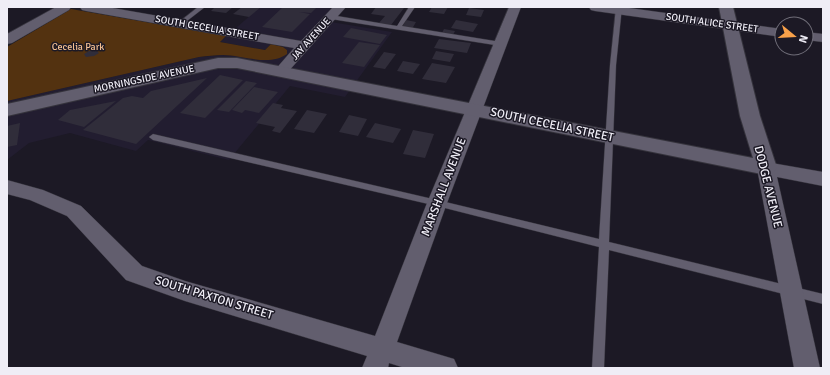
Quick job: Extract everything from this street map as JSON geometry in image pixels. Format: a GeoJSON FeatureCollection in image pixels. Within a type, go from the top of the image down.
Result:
{"type":"FeatureCollection","features":[{"type":"Feature","properties":{"kind":"main road","name":"DODGE AVENUE"},"geometry":{"type":"LineString","coordinates":[[726,7],[750,116],[766,168]]}},
{"type":"Feature","properties":{"kind":"main road","name":"MORNINGSIDE AVENUE"},"geometry":{"type":"LineString","coordinates":[[7,110],[218,63],[237,63],[281,71]]}},
{"type":"Feature","properties":{"kind":"main road","name":"SOUTH CECELIA STREET"},"geometry":{"type":"LineString","coordinates":[[281,71],[766,168]]}},
{"type":"Feature","properties":{"kind":"street"},"geometry":{"type":"LineString","coordinates":[[7,40],[65,7]]}},
{"type":"Feature","properties":{"kind":"street","name":"SOUTH CECELIA STREET"},"geometry":{"type":"LineString","coordinates":[[86,7],[305,46]]}},
{"type":"Feature","properties":{"kind":"street","name":"JAY AVENUE"},"geometry":{"type":"LineString","coordinates":[[281,71],[340,7]]}},
{"type":"Feature","properties":{"kind":"street","name":"MARSHALL AVENUE"},"geometry":{"type":"LineString","coordinates":[[379,358],[515,7]]}},
{"type":"Feature","properties":{"kind":"street","name":"SOUTH ALICE STREET"},"geometry":{"type":"LineString","coordinates":[[595,7],[619,9],[774,32]]}},
{"type":"Feature","properties":{"kind":"street","name":"SOUTH CECELIA STREET"},"geometry":{"type":"LineString","coordinates":[[766,168],[823,179]]}},
{"type":"Feature","properties":{"kind":"street","name":"DODGE AVENUE"},"geometry":{"type":"LineString","coordinates":[[766,168],[807,368]]}},
{"type":"Feature","properties":{"kind":"street","name":"SOUTH PAXTON STREET"},"geometry":{"type":"LineString","coordinates":[[7,186],[36,195],[74,211],[134,273],[379,358],[446,368]]}},
{"type":"Feature","properties":{"kind":"lane"},"geometry":{"type":"LineString","coordinates":[[180,23],[202,7]]}},
{"type":"Feature","properties":{"kind":"lane"},"geometry":{"type":"LineString","coordinates":[[398,28],[412,7]]}},
{"type":"Feature","properties":{"kind":"lane"},"geometry":{"type":"LineString","coordinates":[[598,368],[613,65],[619,9]]}},
{"type":"Feature","properties":{"kind":"lane"},"geometry":{"type":"LineString","coordinates":[[331,17],[501,44]]}},
{"type":"Feature","properties":{"kind":"lane"},"geometry":{"type":"LineString","coordinates":[[153,137],[438,203],[823,299]]}},
{"type":"Feature","properties":{"kind":"shaded area"},"geometry":{"type":"Polygon","coordinates":[[[260,7],[344,7],[331,22],[392,32],[345,97],[290,86],[229,160],[148,140],[136,151],[70,133],[29,143],[7,160],[7,101],[199,57],[222,55],[242,56],[261,60],[287,50],[283,47],[271,44],[265,50],[220,42],[260,7]]]}},
{"type":"Feature","properties":{"kind":"green space","name":"Cecelia Park"},"geometry":{"type":"Polygon","coordinates":[[[71,9],[226,36],[220,42],[265,50],[271,44],[283,47],[287,50],[287,54],[272,60],[231,55],[199,57],[7,101],[7,47],[71,9]]]}},
{"type":"Feature","properties":{"kind":"building"},"geometry":{"type":"Polygon","coordinates":[[[215,7],[233,7],[226,13],[211,11],[215,7]]]}},
{"type":"Feature","properties":{"kind":"building"},"geometry":{"type":"Polygon","coordinates":[[[242,7],[261,7],[249,17],[233,14],[242,7]]]}},
{"type":"Feature","properties":{"kind":"building"},"geometry":{"type":"Polygon","coordinates":[[[283,7],[317,7],[311,13],[299,12],[310,14],[292,32],[262,27],[283,7]]]}},
{"type":"Feature","properties":{"kind":"building"},"geometry":{"type":"Polygon","coordinates":[[[376,7],[404,8],[391,25],[379,23],[385,16],[371,14],[376,7]]]}},
{"type":"Feature","properties":{"kind":"building"},"geometry":{"type":"Polygon","coordinates":[[[432,7],[448,7],[444,14],[429,12],[432,7]]]}},
{"type":"Feature","properties":{"kind":"building"},"geometry":{"type":"Polygon","coordinates":[[[469,8],[484,10],[481,17],[466,15],[469,8]]]}},
{"type":"Feature","properties":{"kind":"building"},"geometry":{"type":"Polygon","coordinates":[[[406,20],[416,22],[412,29],[402,27],[406,20]]]}},
{"type":"Feature","properties":{"kind":"building"},"geometry":{"type":"Polygon","coordinates":[[[456,20],[478,24],[473,32],[451,28],[456,20]]]}},
{"type":"Feature","properties":{"kind":"building"},"geometry":{"type":"Polygon","coordinates":[[[351,28],[387,35],[380,44],[343,37],[351,28]]]}},
{"type":"Feature","properties":{"kind":"building"},"geometry":{"type":"Polygon","coordinates":[[[444,29],[455,31],[453,35],[442,33],[444,29]]]}},
{"type":"Feature","properties":{"kind":"building"},"geometry":{"type":"Polygon","coordinates":[[[439,39],[471,43],[467,53],[434,48],[439,39]]]}},
{"type":"Feature","properties":{"kind":"building"},"geometry":{"type":"Polygon","coordinates":[[[359,42],[380,45],[364,67],[342,63],[359,42]]]}},
{"type":"Feature","properties":{"kind":"building"},"geometry":{"type":"Polygon","coordinates":[[[96,50],[99,53],[94,56],[86,57],[84,54],[89,51],[96,50]]]}},
{"type":"Feature","properties":{"kind":"building"},"geometry":{"type":"Polygon","coordinates":[[[436,51],[454,54],[450,62],[432,59],[436,51]]]}},
{"type":"Feature","properties":{"kind":"building"},"geometry":{"type":"Polygon","coordinates":[[[384,52],[396,54],[385,69],[373,67],[384,52]]]}},
{"type":"Feature","properties":{"kind":"building"},"geometry":{"type":"Polygon","coordinates":[[[403,61],[420,64],[413,74],[397,71],[403,61]]]}},
{"type":"Feature","properties":{"kind":"building"},"geometry":{"type":"Polygon","coordinates":[[[432,63],[455,67],[446,83],[422,79],[432,63]]]}},
{"type":"Feature","properties":{"kind":"building"},"geometry":{"type":"Polygon","coordinates":[[[220,75],[243,80],[205,118],[180,113],[220,75]]]}},
{"type":"Feature","properties":{"kind":"building"},"geometry":{"type":"Polygon","coordinates":[[[207,78],[136,144],[83,130],[123,98],[132,96],[143,98],[151,91],[207,78]]]}},
{"type":"Feature","properties":{"kind":"building"},"geometry":{"type":"Polygon","coordinates":[[[246,81],[257,83],[229,112],[217,110],[246,81]]]}},
{"type":"Feature","properties":{"kind":"building"},"geometry":{"type":"Polygon","coordinates":[[[254,87],[278,92],[259,113],[245,110],[242,113],[232,110],[254,87]]]}},
{"type":"Feature","properties":{"kind":"building"},"geometry":{"type":"Polygon","coordinates":[[[116,101],[84,127],[58,120],[70,110],[116,101]]]}},
{"type":"Feature","properties":{"kind":"building"},"geometry":{"type":"Polygon","coordinates":[[[273,103],[283,105],[281,108],[297,111],[280,133],[272,131],[275,127],[256,123],[273,103]]]}},
{"type":"Feature","properties":{"kind":"building"},"geometry":{"type":"Polygon","coordinates":[[[307,110],[327,114],[314,133],[294,129],[307,110]]]}},
{"type":"Feature","properties":{"kind":"building"},"geometry":{"type":"Polygon","coordinates":[[[349,115],[367,119],[358,136],[339,132],[349,115]]]}},
{"type":"Feature","properties":{"kind":"building"},"geometry":{"type":"Polygon","coordinates":[[[20,123],[17,145],[7,147],[7,126],[20,123]]]}},
{"type":"Feature","properties":{"kind":"building"},"geometry":{"type":"Polygon","coordinates":[[[375,123],[401,129],[393,143],[366,137],[375,123]]]}},
{"type":"Feature","properties":{"kind":"building"},"geometry":{"type":"Polygon","coordinates":[[[413,130],[434,134],[425,158],[403,154],[413,130]]]}}]}
